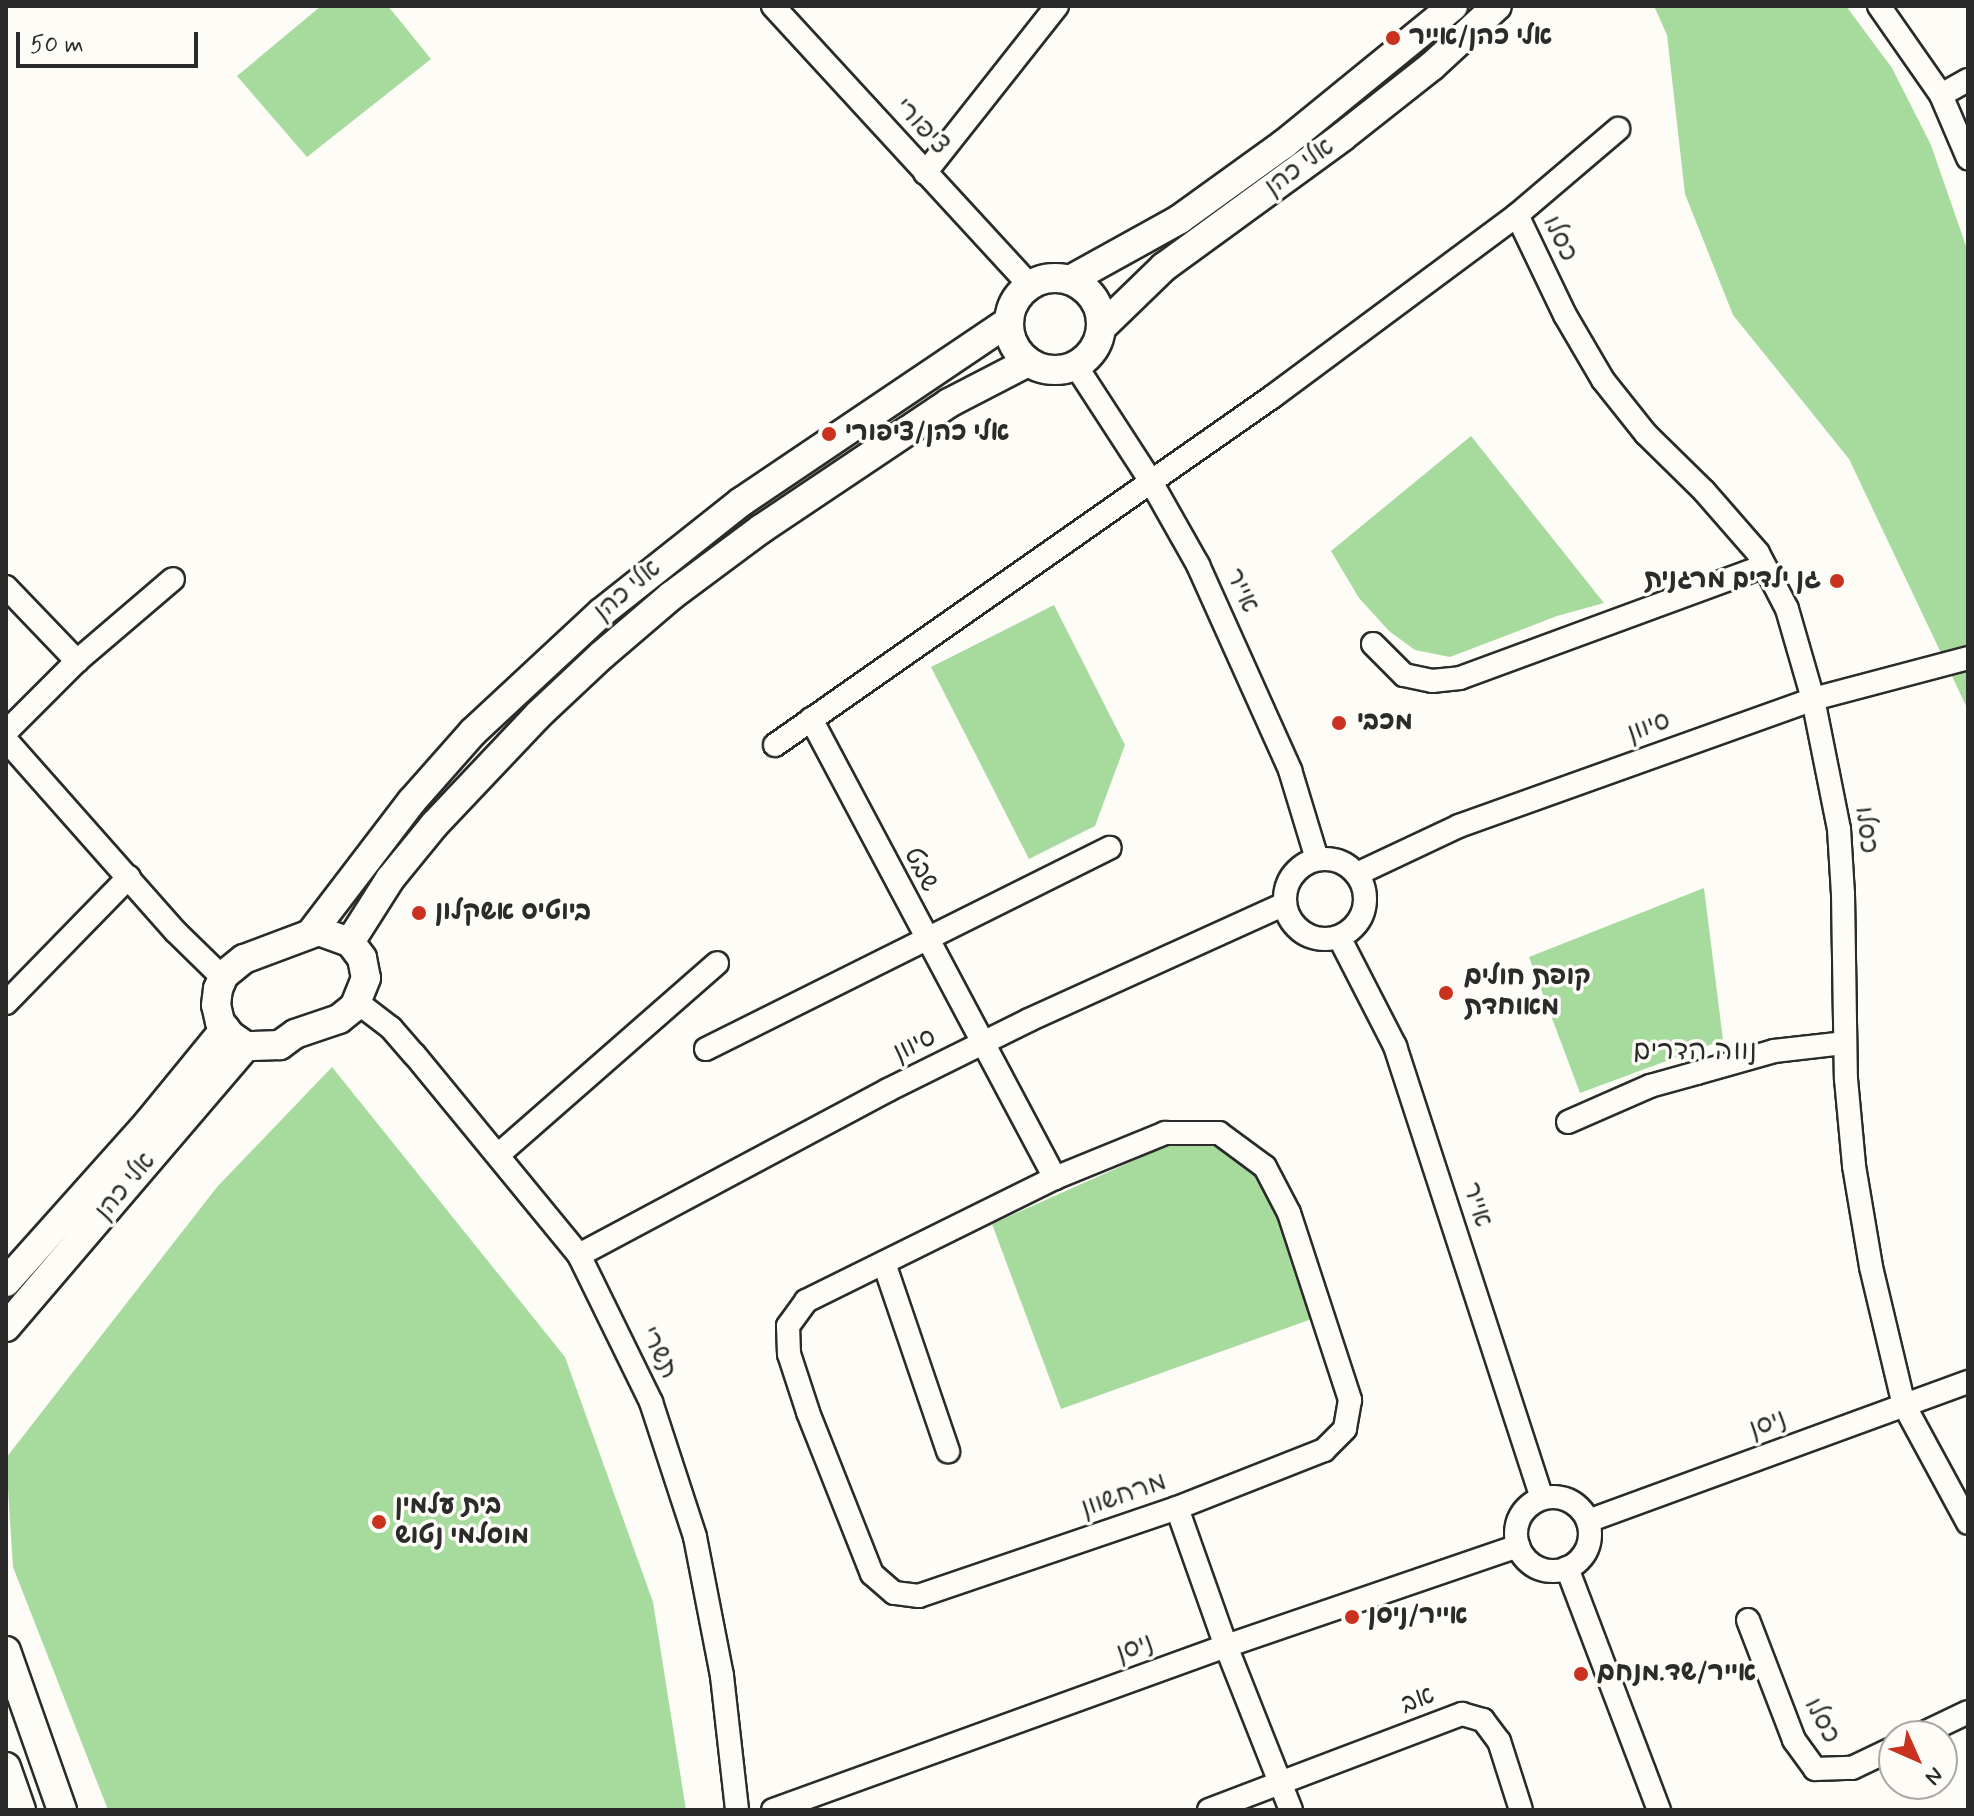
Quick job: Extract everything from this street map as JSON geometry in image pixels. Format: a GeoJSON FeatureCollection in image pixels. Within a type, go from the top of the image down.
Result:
{"type":"FeatureCollection","features":[{"type":"Feature","properties":{"kind":"street","name":"ציפורי"},"geometry":{"type":"LineString","coordinates":[[773,6],[1030,285]]}},
{"type":"Feature","properties":{"kind":"street"},"geometry":{"type":"LineString","coordinates":[[925,173],[1057,6]]}},
{"type":"Feature","properties":{"kind":"street","name":"אלי כהן"},"geometry":{"type":"LineString","coordinates":[[1070,280],[1180,219],[1284,144],[1453,6]]}},
{"type":"Feature","properties":{"kind":"street","name":"אלי כהן"},"geometry":{"type":"LineString","coordinates":[[1101,328],[1164,267],[1342,137],[1432,66],[1497,6]]}},
{"type":"Feature","properties":{"kind":"street"},"geometry":{"type":"LineString","coordinates":[[1879,6],[1941,95],[1968,158]]}},
{"type":"Feature","properties":{"kind":"street"},"geometry":{"type":"LineString","coordinates":[[1941,95],[1968,80]]}},
{"type":"Feature","properties":{"kind":"street","name":"כסלו"},"geometry":{"type":"LineString","coordinates":[[775,745],[1272,397],[1517,215],[1618,129]]}},
{"type":"Feature","properties":{"kind":"street","name":"כסלו"},"geometry":{"type":"LineString","coordinates":[[1517,215],[1565,315],[1603,380],[1646,434],[1749,543],[1787,609],[1813,699],[1839,829],[1843,894],[1844,1043],[1857,1180],[1871,1267],[1904,1405],[1968,1523]]}},
{"type":"Feature","properties":{"kind":"street"},"geometry":{"type":"LineString","coordinates":[[1057,278],[1070,280],[1094,299],[1101,328],[1097,343],[1076,366],[1051,370],[1028,362],[1017,350],[1009,321],[1020,295],[1030,285],[1057,278]]}},
{"type":"Feature","properties":{"kind":"street","name":"אלי כהן"},"geometry":{"type":"LineString","coordinates":[[311,933],[412,801],[473,732],[601,613],[741,502],[1009,321]]}},
{"type":"Feature","properties":{"kind":"street","name":"אלי כהן"},"geometry":{"type":"LineString","coordinates":[[350,942],[390,879],[434,825],[528,725],[602,655],[671,596],[773,521],[949,403],[1028,362]]}},
{"type":"Feature","properties":{"kind":"street","name":"אייר"},"geometry":{"type":"LineString","coordinates":[[1076,366],[1150,480],[1198,565],[1290,770],[1317,859]]}},
{"type":"Feature","properties":{"kind":"street"},"geometry":{"type":"LineString","coordinates":[[1373,644],[1404,675],[1432,681],[1460,678],[1764,566]]}},
{"type":"Feature","properties":{"kind":"street"},"geometry":{"type":"LineString","coordinates":[[6,732],[77,661],[173,579]]}},
{"type":"Feature","properties":{"kind":"street"},"geometry":{"type":"LineString","coordinates":[[6,587],[77,661]]}},
{"type":"Feature","properties":{"kind":"street","name":"סיוון"},"geometry":{"type":"LineString","coordinates":[[1357,874],[1459,826],[1813,699],[1968,658]]}},
{"type":"Feature","properties":{"kind":"street","name":"שבט"},"geometry":{"type":"LineString","coordinates":[[811,719],[925,940],[1055,1178]]}},
{"type":"Feature","properties":{"kind":"street"},"geometry":{"type":"LineString","coordinates":[[6,740],[176,932],[223,978]]}},
{"type":"Feature","properties":{"kind":"street"},"geometry":{"type":"LineString","coordinates":[[706,1049],[1110,848]]}},
{"type":"Feature","properties":{"kind":"street"},"geometry":{"type":"LineString","coordinates":[[1317,859],[1343,863],[1357,874],[1363,885],[1364,910],[1350,930],[1339,937],[1327,939],[1304,934],[1295,926],[1285,904],[1289,881],[1296,871],[1317,859]]}},
{"type":"Feature","properties":{"kind":"street"},"geometry":{"type":"LineString","coordinates":[[6,1003],[129,877]]}},
{"type":"Feature","properties":{"kind":"street","name":"סיוון"},"geometry":{"type":"LineString","coordinates":[[579,1255],[888,1090],[1086,992],[1285,904]]}},
{"type":"Feature","properties":{"kind":"street"},"geometry":{"type":"LineString","coordinates":[[311,933],[329,933],[350,942],[362,958],[366,978],[357,1002],[339,1019],[295,1034],[280,1045],[235,1038],[216,1005],[223,978],[244,959],[311,933]]}},
{"type":"Feature","properties":{"kind":"street","name":"אייר"},"geometry":{"type":"LineString","coordinates":[[1339,937],[1395,1046],[1542,1498]]}},
{"type":"Feature","properties":{"kind":"street"},"geometry":{"type":"LineString","coordinates":[[498,1155],[717,963]]}},
{"type":"Feature","properties":{"kind":"street","name":"תשרי"},"geometry":{"type":"LineString","coordinates":[[357,1002],[391,1028],[579,1255],[651,1402],[695,1537],[722,1676],[737,1810]]}},
{"type":"Feature","properties":{"kind":"street","name":"אלי כהן"},"geometry":{"type":"LineString","coordinates":[[6,1282],[148,1123],[235,1038]]}},
{"type":"Feature","properties":{"kind":"street","name":"אלי כהן"},"geometry":{"type":"LineString","coordinates":[[6,1327],[235,1038]]}},
{"type":"Feature","properties":{"kind":"street"},"geometry":{"type":"LineString","coordinates":[[1568,1122],[1661,1083],[1774,1051],[1844,1043]]}},
{"type":"Feature","properties":{"kind":"street","name":"מרחשוון"},"geometry":{"type":"LineString","coordinates":[[884,1263],[806,1301],[788,1326],[789,1354],[808,1412],[872,1574],[894,1593],[919,1596],[1177,1508],[1324,1450],[1345,1429],[1350,1400],[1289,1213],[1265,1167],[1219,1133],[1165,1133],[1055,1178]]}},
{"type":"Feature","properties":{"kind":"street"},"geometry":{"type":"LineString","coordinates":[[948,1451],[884,1263],[1055,1178]]}},
{"type":"Feature","properties":{"kind":"street","name":"ניסן"},"geometry":{"type":"LineString","coordinates":[[1588,1521],[1968,1382]]}},
{"type":"Feature","properties":{"kind":"street"},"geometry":{"type":"LineString","coordinates":[[1553,1496],[1575,1503],[1588,1521],[1589,1543],[1585,1554],[1567,1568],[1543,1570],[1532,1565],[1518,1546],[1518,1522],[1532,1503],[1542,1498],[1553,1496]]}},
{"type":"Feature","properties":{"kind":"street"},"geometry":{"type":"LineString","coordinates":[[1177,1508],[1226,1646],[1291,1810]]}},
{"type":"Feature","properties":{"kind":"street","name":"ניסן"},"geometry":{"type":"LineString","coordinates":[[773,1810],[1226,1646],[1518,1546]]}},
{"type":"Feature","properties":{"kind":"street"},"geometry":{"type":"LineString","coordinates":[[1567,1568],[1659,1810]]}},
{"type":"Feature","properties":{"kind":"street","name":"כסלו"},"geometry":{"type":"LineString","coordinates":[[1748,1620],[1794,1740],[1815,1769],[1852,1768],[1878,1756]]}},
{"type":"Feature","properties":{"kind":"street"},"geometry":{"type":"LineString","coordinates":[[6,1651],[62,1810]]}},
{"type":"Feature","properties":{"kind":"street","name":"אב"},"geometry":{"type":"LineString","coordinates":[[1209,1810],[1462,1714],[1483,1720],[1499,1741],[1521,1810]]}},
{"type":"Feature","properties":{"kind":"street"},"geometry":{"type":"LineString","coordinates":[[6,1767],[21,1810]]}},
{"type":"Feature","properties":{"kind":"green space"},"geometry":{"type":"Polygon","coordinates":[[[321,6],[388,6],[431,59],[307,157],[237,76],[321,6]]]}},
{"type":"Feature","properties":{"kind":"green space"},"geometry":{"type":"Polygon","coordinates":[[[1654,6],[1846,6],[1892,68],[1931,145],[1968,252],[1968,710],[1849,459],[1733,315],[1685,194],[1667,35],[1654,6]]]}},
{"type":"Feature","properties":{"kind":"green space"},"geometry":{"type":"Polygon","coordinates":[[[1471,436],[1604,603],[1557,616],[1450,657],[1415,650],[1389,631],[1359,598],[1331,551],[1471,436]]]}},
{"type":"Feature","properties":{"kind":"green space"},"geometry":{"type":"Polygon","coordinates":[[[1054,605],[1125,745],[1095,826],[1029,859],[931,667],[1054,605]]]}},
{"type":"Feature","properties":{"kind":"green space"},"geometry":{"type":"Polygon","coordinates":[[[1704,888],[1723,1040],[1580,1093],[1529,957],[1704,888]]]}},
{"type":"Feature","properties":{"kind":"green space"},"geometry":{"type":"Polygon","coordinates":[[[332,1067],[565,1357],[653,1602],[686,1810],[108,1810],[13,1567],[6,1458],[217,1187],[332,1067]]]}},
{"type":"Feature","properties":{"kind":"green space"},"geometry":{"type":"Polygon","coordinates":[[[1195,1140],[1233,1149],[1272,1179],[1323,1315],[1061,1409],[992,1224],[1164,1147],[1195,1140]]]}},
{"type":"Feature","properties":{"kind":"place","name":"אלי כהן/אייר"},"geometry":{"type":"Point","coordinates":[1393,38]}},
{"type":"Feature","properties":{"kind":"place","name":"אלי כהן/ציפורי"},"geometry":{"type":"Point","coordinates":[829,434]}},
{"type":"Feature","properties":{"kind":"place","name":"גן ילדים מרגנית"},"geometry":{"type":"Point","coordinates":[1837,581]}},
{"type":"Feature","properties":{"kind":"place","name":"מכבי"},"geometry":{"type":"Point","coordinates":[1339,723]}},
{"type":"Feature","properties":{"kind":"place","name":"ביוטיס אשקלון"},"geometry":{"type":"Point","coordinates":[419,913]}},
{"type":"Feature","properties":{"kind":"place","name":"קופת חולים מאוחדת"},"geometry":{"type":"Point","coordinates":[1446,993]}},
{"type":"Feature","properties":{"kind":"place","name":"בית עלמין מוסלמי נטוש"},"geometry":{"type":"Point","coordinates":[379,1522]}},
{"type":"Feature","properties":{"kind":"place","name":"אייר/ניסן"},"geometry":{"type":"Point","coordinates":[1352,1617]}},
{"type":"Feature","properties":{"kind":"place","name":"אייר/שד.מנחם"},"geometry":{"type":"Point","coordinates":[1581,1674]}},
{"type":"Feature","properties":{"kind":"district","name":"נווה הדרים"},"geometry":{"type":"Point","coordinates":[1695,1052]}}]}
